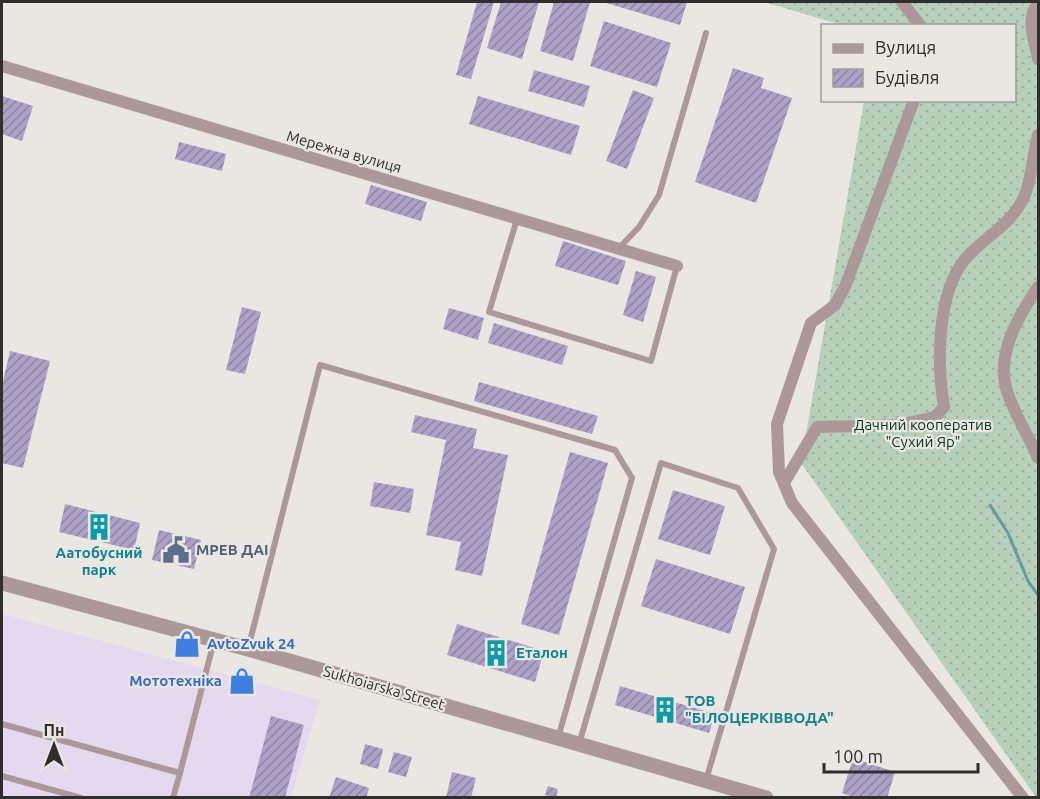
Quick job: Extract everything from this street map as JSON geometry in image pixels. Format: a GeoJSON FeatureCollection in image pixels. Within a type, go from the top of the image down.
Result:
{"type":"FeatureCollection","features":[{"type":"Feature","properties":{"kind":"street"},"geometry":{"type":"LineString","coordinates":[[902,2],[919,24]]}},
{"type":"Feature","properties":{"kind":"street"},"geometry":{"type":"LineString","coordinates":[[1038,3],[1031,30],[1038,59]]}},
{"type":"Feature","properties":{"kind":"street","name":"Мережна вулиця"},"geometry":{"type":"LineString","coordinates":[[2,66],[677,266]]}},
{"type":"Feature","properties":{"kind":"street"},"geometry":{"type":"LineString","coordinates":[[913,102],[845,287],[835,305],[811,323],[777,424],[779,472],[792,503],[1023,798]]}},
{"type":"Feature","properties":{"kind":"street"},"geometry":{"type":"LineString","coordinates":[[783,483],[818,427],[899,425],[935,417],[944,408],[938,356],[944,315],[954,277],[967,257],[1013,214],[1024,197],[1038,135]]}},
{"type":"Feature","properties":{"kind":"street"},"geometry":{"type":"LineString","coordinates":[[1038,287],[1012,332],[1005,360],[1006,389],[1038,458]]}},
{"type":"Feature","properties":{"kind":"street","name":"Sukhoiarska Street"},"geometry":{"type":"LineString","coordinates":[[2,583],[248,649],[765,798]]}},
{"type":"Feature","properties":{"kind":"lane"},"geometry":{"type":"LineString","coordinates":[[619,249],[639,227],[659,195],[706,33]]}},
{"type":"Feature","properties":{"kind":"lane"},"geometry":{"type":"LineString","coordinates":[[517,218],[489,312],[651,360],[677,266]]}},
{"type":"Feature","properties":{"kind":"lane"},"geometry":{"type":"LineString","coordinates":[[248,649],[320,365],[615,450],[632,478],[558,738]]}},
{"type":"Feature","properties":{"kind":"lane"},"geometry":{"type":"LineString","coordinates":[[579,744],[661,463],[738,488],[774,549],[706,780]]}},
{"type":"Feature","properties":{"kind":"lane"},"geometry":{"type":"LineString","coordinates":[[173,798],[214,640]]}},
{"type":"Feature","properties":{"kind":"lane"},"geometry":{"type":"LineString","coordinates":[[2,724],[180,773]]}},
{"type":"Feature","properties":{"kind":"lane"},"geometry":{"type":"LineString","coordinates":[[2,776],[81,798]]}},
{"type":"Feature","properties":{"kind":"shaded area"},"geometry":{"type":"Polygon","coordinates":[[[2,614],[320,700],[291,797],[15,798],[2,794],[2,614]]]}},
{"type":"Feature","properties":{"kind":"green space","name":"Дачний кооператив \"Сухий Яр\""},"geometry":{"type":"Polygon","coordinates":[[[764,2],[1038,2],[1038,797],[801,463],[864,102],[1016,102],[1016,24],[839,24],[764,2]]]}},
{"type":"Feature","properties":{"kind":"building"},"geometry":{"type":"Polygon","coordinates":[[[477,2],[494,2],[471,79],[456,75],[477,2]]]}},
{"type":"Feature","properties":{"kind":"building"},"geometry":{"type":"Polygon","coordinates":[[[501,2],[539,2],[522,59],[487,48],[501,2]]]}},
{"type":"Feature","properties":{"kind":"building"},"geometry":{"type":"Polygon","coordinates":[[[554,2],[590,2],[573,61],[540,51],[554,2]]]}},
{"type":"Feature","properties":{"kind":"building"},"geometry":{"type":"Polygon","coordinates":[[[603,2],[687,2],[680,25],[603,2]]]}},
{"type":"Feature","properties":{"kind":"building"},"geometry":{"type":"Polygon","coordinates":[[[604,21],[671,43],[657,87],[590,66],[604,21]]]}},
{"type":"Feature","properties":{"kind":"building"},"geometry":{"type":"Polygon","coordinates":[[[733,68],[764,78],[761,88],[792,98],[756,203],[695,182],[733,68]]]}},
{"type":"Feature","properties":{"kind":"building"},"geometry":{"type":"Polygon","coordinates":[[[534,70],[590,86],[584,107],[528,91],[534,70]]]}},
{"type":"Feature","properties":{"kind":"building"},"geometry":{"type":"Polygon","coordinates":[[[633,90],[654,98],[627,169],[606,161],[633,90]]]}},
{"type":"Feature","properties":{"kind":"building"},"geometry":{"type":"Polygon","coordinates":[[[2,96],[33,106],[22,141],[2,134],[2,96]]]}},
{"type":"Feature","properties":{"kind":"building"},"geometry":{"type":"Polygon","coordinates":[[[478,96],[580,126],[571,155],[469,124],[478,96]]]}},
{"type":"Feature","properties":{"kind":"building"},"geometry":{"type":"Polygon","coordinates":[[[179,142],[226,154],[222,171],[175,159],[179,142]]]}},
{"type":"Feature","properties":{"kind":"building"},"geometry":{"type":"Polygon","coordinates":[[[371,185],[427,202],[421,221],[365,204],[371,185]]]}},
{"type":"Feature","properties":{"kind":"building"},"geometry":{"type":"Polygon","coordinates":[[[563,241],[626,261],[618,285],[555,266],[563,241]]]}},
{"type":"Feature","properties":{"kind":"building"},"geometry":{"type":"Polygon","coordinates":[[[636,271],[656,277],[643,322],[623,315],[636,271]]]}},
{"type":"Feature","properties":{"kind":"building"},"geometry":{"type":"Polygon","coordinates":[[[242,307],[261,312],[245,374],[226,370],[242,307]]]}},
{"type":"Feature","properties":{"kind":"building"},"geometry":{"type":"Polygon","coordinates":[[[449,308],[484,318],[478,340],[443,329],[449,308]]]}},
{"type":"Feature","properties":{"kind":"building"},"geometry":{"type":"Polygon","coordinates":[[[494,323],[568,346],[562,365],[488,343],[494,323]]]}},
{"type":"Feature","properties":{"kind":"building"},"geometry":{"type":"Polygon","coordinates":[[[10,351],[50,361],[23,468],[2,463],[2,386],[10,351]]]}},
{"type":"Feature","properties":{"kind":"building"},"geometry":{"type":"Polygon","coordinates":[[[479,382],[598,416],[592,434],[474,401],[479,382]]]}},
{"type":"Feature","properties":{"kind":"building"},"geometry":{"type":"Polygon","coordinates":[[[415,415],[477,429],[473,448],[508,455],[482,576],[455,570],[461,542],[426,535],[446,440],[411,432],[415,415]]]}},
{"type":"Feature","properties":{"kind":"building"},"geometry":{"type":"Polygon","coordinates":[[[570,452],[608,463],[559,635],[521,624],[570,452]]]}},
{"type":"Feature","properties":{"kind":"building"},"geometry":{"type":"Polygon","coordinates":[[[374,482],[414,489],[410,513],[370,506],[374,482]]]}},
{"type":"Feature","properties":{"kind":"building"},"geometry":{"type":"Polygon","coordinates":[[[673,490],[725,506],[710,555],[658,539],[673,490]]]}},
{"type":"Feature","properties":{"kind":"building","name":"Аатобусний парк"},"geometry":{"type":"Polygon","coordinates":[[[65,504],[140,523],[134,550],[59,532],[65,504]]]}},
{"type":"Feature","properties":{"kind":"building","name":"МРЕВ ДАІ"},"geometry":{"type":"Polygon","coordinates":[[[159,530],[201,540],[194,569],[152,560],[159,530]]]}},
{"type":"Feature","properties":{"kind":"building"},"geometry":{"type":"Polygon","coordinates":[[[656,559],[745,587],[730,634],[641,606],[656,559]]]}},
{"type":"Feature","properties":{"kind":"building","name":"Еталон"},"geometry":{"type":"Polygon","coordinates":[[[457,624],[544,651],[535,682],[447,655],[457,624]]]}},
{"type":"Feature","properties":{"kind":"building","name":"ТОВ \"БІЛОЦЕРКІВВОДА\""},"geometry":{"type":"Polygon","coordinates":[[[620,686],[715,714],[709,733],[615,705],[620,686]]]}},
{"type":"Feature","properties":{"kind":"building"},"geometry":{"type":"Polygon","coordinates":[[[271,716],[304,725],[285,798],[249,798],[271,716]]]}},
{"type":"Feature","properties":{"kind":"building"},"geometry":{"type":"Polygon","coordinates":[[[365,744],[383,749],[378,769],[360,764],[365,744]]]}},
{"type":"Feature","properties":{"kind":"building"},"geometry":{"type":"Polygon","coordinates":[[[394,752],[412,757],[406,777],[388,772],[394,752]]]}},
{"type":"Feature","properties":{"kind":"building"},"geometry":{"type":"Polygon","coordinates":[[[853,758],[895,772],[887,798],[856,798],[842,793],[853,758]]]}},
{"type":"Feature","properties":{"kind":"building"},"geometry":{"type":"Polygon","coordinates":[[[452,772],[476,778],[471,798],[446,798],[452,772]]]}},
{"type":"Feature","properties":{"kind":"building"},"geometry":{"type":"Polygon","coordinates":[[[336,777],[369,788],[366,798],[329,798],[336,777]]]}},
{"type":"Feature","properties":{"kind":"building"},"geometry":{"type":"Polygon","coordinates":[[[548,786],[558,789],[556,798],[545,795],[548,786]]]}},
{"type":"Feature","properties":{"kind":"waterway"},"geometry":{"type":"LineString","coordinates":[[990,505],[1008,533],[1028,581],[1038,595]]}},
{"type":"Feature","properties":{"kind":"place","name":"Аатобусний парк"},"geometry":{"type":"Point","coordinates":[99,527]}},
{"type":"Feature","properties":{"kind":"place","name":"МРЕВ ДАІ"},"geometry":{"type":"Point","coordinates":[176,550]}},
{"type":"Feature","properties":{"kind":"place","name":"AvtoZvuk 24"},"geometry":{"type":"Point","coordinates":[187,644]}},
{"type":"Feature","properties":{"kind":"place","name":"Еталон"},"geometry":{"type":"Point","coordinates":[496,653]}},
{"type":"Feature","properties":{"kind":"place","name":"Мототехніка"},"geometry":{"type":"Point","coordinates":[242,681]}},
{"type":"Feature","properties":{"kind":"place","name":"ТОВ \"БІЛОЦЕРКІВВОДА\""},"geometry":{"type":"Point","coordinates":[665,710]}}]}
